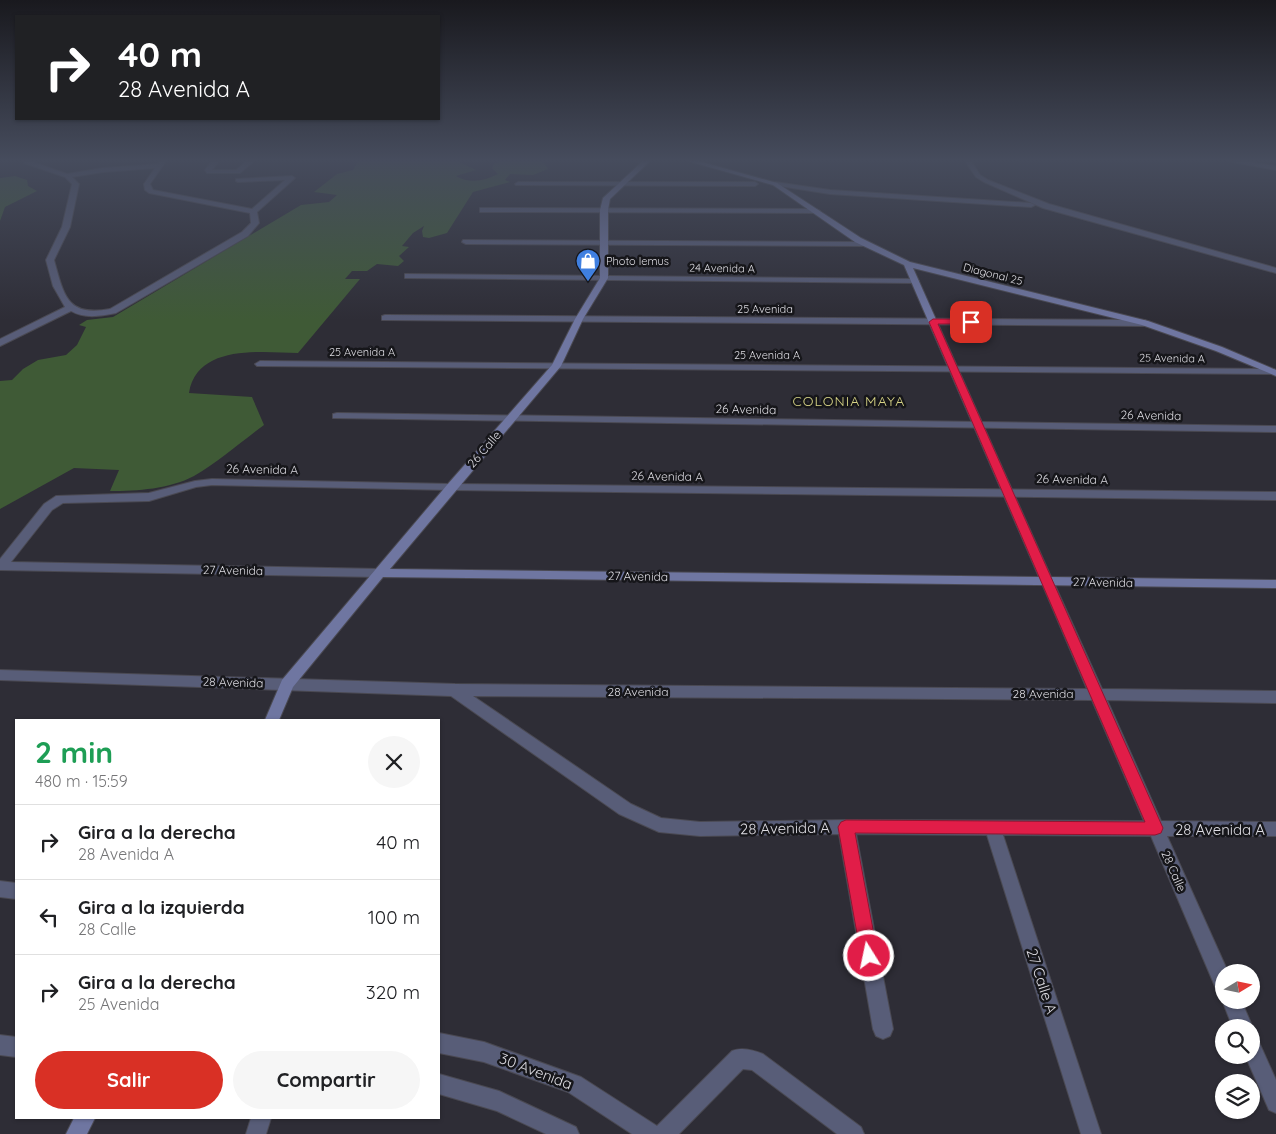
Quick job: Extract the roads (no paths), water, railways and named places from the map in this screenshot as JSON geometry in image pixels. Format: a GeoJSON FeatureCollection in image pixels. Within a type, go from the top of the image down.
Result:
{"type":"FeatureCollection","features":[{"type":"Feature","properties":{"kind":"main road"},"geometry":{"type":"LineString","coordinates":[[604,214],[604,278]]}},
{"type":"Feature","properties":{"kind":"main road","name":"Diagonal 25"},"geometry":{"type":"LineString","coordinates":[[820,214],[865,244],[907,264],[1145,323],[1219,349],[1275,373]]}},
{"type":"Feature","properties":{"kind":"main road","name":"28 Calle"},"geometry":{"type":"LineString","coordinates":[[907,264],[1046,581]]}},
{"type":"Feature","properties":{"kind":"main road","name":"26 Calle"},"geometry":{"type":"LineString","coordinates":[[272,719],[287,684],[451,487],[556,366],[579,319],[604,278]]}},
{"type":"Feature","properties":{"kind":"main road","name":"27 Avenida"},"geometry":{"type":"LineString","coordinates":[[379,573],[1276,584]]}},
{"type":"Feature","properties":{"kind":"main road"},"geometry":{"type":"LineString","coordinates":[[76,1134],[84,1119]]}},
{"type":"Feature","properties":{"kind":"street"},"geometry":{"type":"LineString","coordinates":[[69,214],[66,227],[50,260],[58,289],[70,308],[82,314],[95,316],[113,311],[245,234],[256,222],[254,214]]}},
{"type":"Feature","properties":{"kind":"street"},"geometry":{"type":"LineString","coordinates":[[1074,214],[1276,271]]}},
{"type":"Feature","properties":{"kind":"street"},"geometry":{"type":"LineString","coordinates":[[466,242],[865,244]]}},
{"type":"Feature","properties":{"kind":"street","name":"24 Avenida A"},"geometry":{"type":"LineString","coordinates":[[408,276],[915,281]]}},
{"type":"Feature","properties":{"kind":"street"},"geometry":{"type":"LineString","coordinates":[[0,343],[70,308]]}},
{"type":"Feature","properties":{"kind":"street","name":"25 Avenida"},"geometry":{"type":"LineString","coordinates":[[385,318],[1145,323]]}},
{"type":"Feature","properties":{"kind":"street","name":"25 Avenida A"},"geometry":{"type":"LineString","coordinates":[[260,364],[953,368],[1275,373]]}},
{"type":"Feature","properties":{"kind":"street","name":"26 Avenida"},"geometry":{"type":"LineString","coordinates":[[337,416],[1276,429]]}},
{"type":"Feature","properties":{"kind":"street","name":"26 Avenida A"},"geometry":{"type":"LineString","coordinates":[[0,566],[48,507],[60,499],[149,497],[195,484],[212,482],[451,487],[1276,496]]}},
{"type":"Feature","properties":{"kind":"street","name":"27 Avenida"},"geometry":{"type":"LineString","coordinates":[[0,566],[379,573]]}},
{"type":"Feature","properties":{"kind":"street","name":"28 Calle"},"geometry":{"type":"LineString","coordinates":[[1046,581],[1215,964]]}},
{"type":"Feature","properties":{"kind":"street","name":"28 Avenida"},"geometry":{"type":"LineString","coordinates":[[0,674],[454,690],[1096,693],[1276,697]]}},
{"type":"Feature","properties":{"kind":"street","name":"28 Avenida A"},"geometry":{"type":"LineString","coordinates":[[454,690],[625,808],[659,825],[700,829],[846,827],[1276,829]]}},
{"type":"Feature","properties":{"kind":"street"},"geometry":{"type":"LineString","coordinates":[[846,827],[883,1029]]}},
{"type":"Feature","properties":{"kind":"street","name":"27 Calle A"},"geometry":{"type":"LineString","coordinates":[[993,828],[1092,1134]]}},
{"type":"Feature","properties":{"kind":"street"},"geometry":{"type":"LineString","coordinates":[[0,889],[15,891]]}},
{"type":"Feature","properties":{"kind":"street","name":"30 Avenida"},"geometry":{"type":"LineString","coordinates":[[440,1043],[484,1052],[574,1084],[651,1134]]}},
{"type":"Feature","properties":{"kind":"street"},"geometry":{"type":"LineString","coordinates":[[0,1045],[15,1047]]}},
{"type":"Feature","properties":{"kind":"street"},"geometry":{"type":"LineString","coordinates":[[664,1134],[739,1058],[756,1061],[854,1134]]}},
{"type":"Feature","properties":{"kind":"street"},"geometry":{"type":"LineString","coordinates":[[1259,1064],[1276,1103]]}},
{"type":"Feature","properties":{"kind":"street"},"geometry":{"type":"LineString","coordinates":[[440,1084],[500,1101],[569,1134]]}},
{"type":"Feature","properties":{"kind":"street"},"geometry":{"type":"LineString","coordinates":[[256,1134],[261,1119]]}},
{"type":"Feature","properties":{"kind":"place","name":"Photo lemus"},"geometry":{"type":"Point","coordinates":[588,282]}},
{"type":"Feature","properties":{"kind":"district","name":"COLONIA MAYA"},"geometry":{"type":"Point","coordinates":[849,401]}}]}
